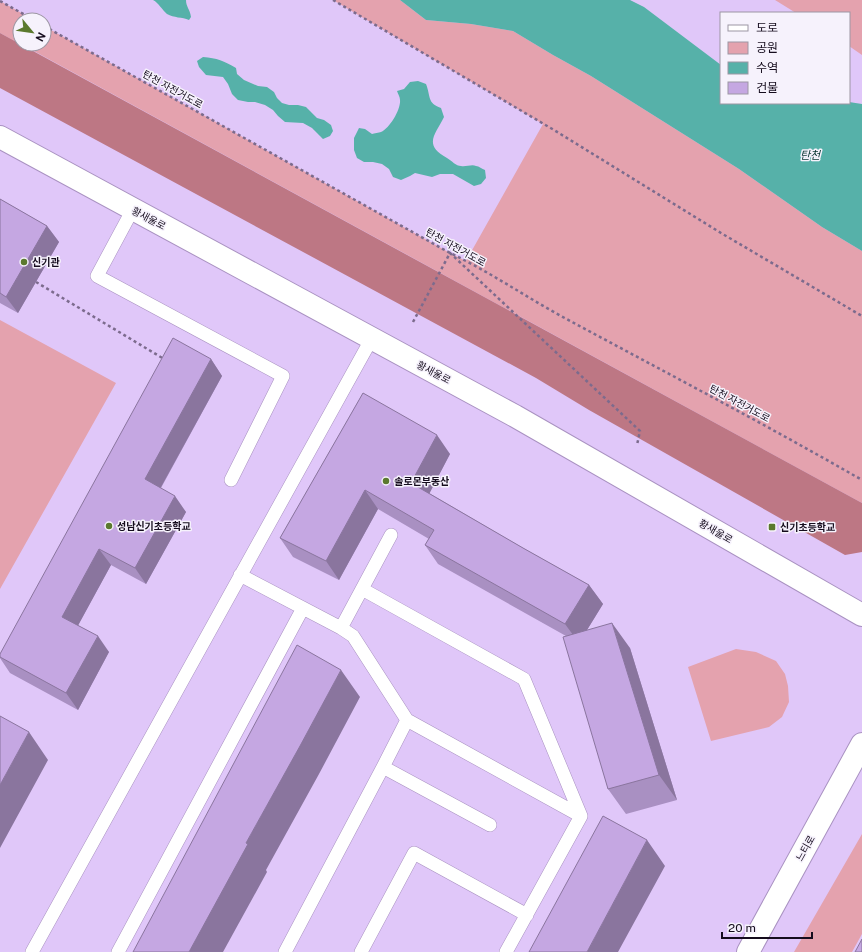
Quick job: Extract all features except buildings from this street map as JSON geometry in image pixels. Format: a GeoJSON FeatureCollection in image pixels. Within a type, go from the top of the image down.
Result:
{"type":"FeatureCollection","features":[{"type":"Feature","properties":{"kind":"main road","name":"황새울로"},"geometry":{"type":"LineString","coordinates":[[0,138],[515,416],[862,615]]}},
{"type":"Feature","properties":{"kind":"main road","name":"느티로"},"geometry":{"type":"LineString","coordinates":[[748,952],[862,744]]}},
{"type":"Feature","properties":{"kind":"lane"},"geometry":{"type":"LineString","coordinates":[[133,209],[97,276],[283,376],[231,480]]}},
{"type":"Feature","properties":{"kind":"lane"},"geometry":{"type":"LineString","coordinates":[[32,952],[372,338]]}},
{"type":"Feature","properties":{"kind":"lane"},"geometry":{"type":"LineString","coordinates":[[341,628],[391,535]]}},
{"type":"Feature","properties":{"kind":"lane"},"geometry":{"type":"LineString","coordinates":[[240,575],[341,628],[353,636],[407,720],[581,816]]}},
{"type":"Feature","properties":{"kind":"lane"},"geometry":{"type":"LineString","coordinates":[[362,590],[524,679],[581,816]]}},
{"type":"Feature","properties":{"kind":"lane"},"geometry":{"type":"LineString","coordinates":[[118,952],[303,608]]}},
{"type":"Feature","properties":{"kind":"lane"},"geometry":{"type":"LineString","coordinates":[[285,952],[407,720]]}},
{"type":"Feature","properties":{"kind":"lane"},"geometry":{"type":"LineString","coordinates":[[383,766],[490,825]]}},
{"type":"Feature","properties":{"kind":"lane"},"geometry":{"type":"LineString","coordinates":[[506,952],[581,816]]}},
{"type":"Feature","properties":{"kind":"lane"},"geometry":{"type":"LineString","coordinates":[[361,952],[414,854],[526,915]]}},
{"type":"Feature","properties":{"kind":"path"},"geometry":{"type":"LineString","coordinates":[[333,0],[543,124],[721,233],[862,316]]}},
{"type":"Feature","properties":{"kind":"path"},"geometry":{"type":"LineString","coordinates":[[0,1],[20,12]]}},
{"type":"Feature","properties":{"kind":"path","name":"탄천 자전거도로"},"geometry":{"type":"LineString","coordinates":[[52,30],[562,316],[794,441],[862,480]]}},
{"type":"Feature","properties":{"kind":"path"},"geometry":{"type":"LineString","coordinates":[[413,322],[450,253],[640,431],[637,445]]}},
{"type":"Feature","properties":{"kind":"path"},"geometry":{"type":"LineString","coordinates":[[36,282],[164,359]]}},
{"type":"Feature","properties":{"kind":"green space"},"geometry":{"type":"Polygon","coordinates":[[[333,0],[400,0],[426,20],[471,24],[513,31],[591,76],[739,169],[822,227],[862,251],[862,503],[36,52],[52,52],[52,30],[466,261],[543,124],[333,0]]]}},
{"type":"Feature","properties":{"kind":"green space"},"geometry":{"type":"Polygon","coordinates":[[[775,0],[862,0],[862,55],[850,47],[850,12],[794,12],[775,0]]]}},
{"type":"Feature","properties":{"kind":"green space"},"geometry":{"type":"Polygon","coordinates":[[[0,1],[20,12],[12,12],[12,40],[0,33],[0,1]]]}},
{"type":"Feature","properties":{"kind":"green space"},"geometry":{"type":"Polygon","coordinates":[[[0,320],[116,383],[0,589],[0,320]]]}},
{"type":"Feature","properties":{"kind":"green space"},"geometry":{"type":"Polygon","coordinates":[[[736,649],[756,652],[776,661],[785,674],[788,686],[789,702],[782,717],[769,727],[711,741],[688,667],[736,649]]]}},
{"type":"Feature","properties":{"kind":"green space"},"geometry":{"type":"Polygon","coordinates":[[[862,834],[862,934],[852,952],[794,952],[862,834]]]}},
{"type":"Feature","properties":{"kind":"shaded area"},"geometry":{"type":"Polygon","coordinates":[[[0,33],[12,40],[12,52],[35,52],[862,503],[862,552],[845,555],[589,410],[536,378],[0,88],[0,33]]]}},
{"type":"Feature","properties":{"kind":"water"},"geometry":{"type":"Polygon","coordinates":[[[153,0],[186,0],[191,17],[189,20],[167,14],[153,0]]]}},
{"type":"Feature","properties":{"kind":"water","name":"탄천"},"geometry":{"type":"Polygon","coordinates":[[[400,0],[630,0],[644,7],[720,64],[720,104],[850,104],[850,102],[862,104],[862,251],[822,227],[739,169],[591,76],[513,31],[471,24],[426,20],[400,0]]]}},
{"type":"Feature","properties":{"kind":"water"},"geometry":{"type":"Polygon","coordinates":[[[203,57],[228,63],[236,68],[237,74],[244,80],[258,86],[267,87],[274,92],[282,103],[306,107],[317,118],[324,120],[331,125],[333,131],[330,136],[323,139],[312,128],[303,123],[285,122],[273,110],[265,105],[238,100],[232,94],[223,77],[206,75],[199,67],[197,61],[203,57]]]}},
{"type":"Feature","properties":{"kind":"water"},"geometry":{"type":"Polygon","coordinates":[[[418,81],[426,84],[431,102],[441,108],[444,117],[433,139],[435,149],[457,165],[474,165],[485,170],[486,178],[481,184],[474,186],[453,174],[440,174],[432,177],[415,173],[401,180],[393,177],[389,169],[382,164],[364,162],[357,158],[354,150],[354,138],[359,128],[365,129],[372,134],[380,132],[388,127],[397,113],[400,104],[397,91],[404,89],[410,82],[418,81]]]}},
{"type":"Feature","properties":{"kind":"place","name":"신기관"},"geometry":{"type":"Point","coordinates":[24,262]}},
{"type":"Feature","properties":{"kind":"place","name":"솔로몬부동산"},"geometry":{"type":"Point","coordinates":[386,481]}},
{"type":"Feature","properties":{"kind":"place","name":"성남신기초등학교"},"geometry":{"type":"Point","coordinates":[109,526]}},
{"type":"Feature","properties":{"kind":"place","name":"신기초등학교"},"geometry":{"type":"Point","coordinates":[772,527]}}]}
